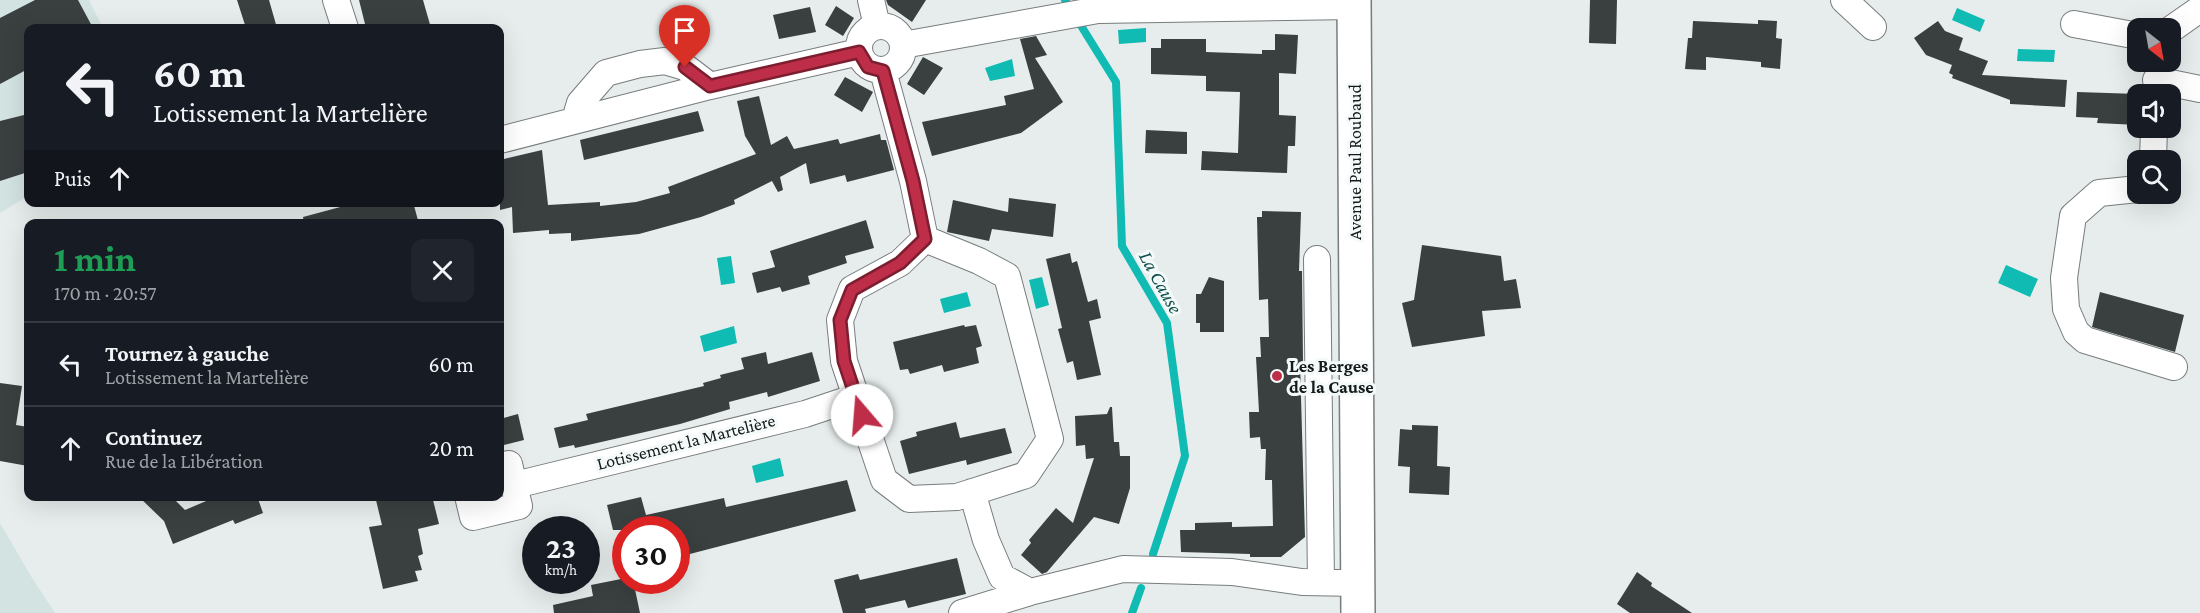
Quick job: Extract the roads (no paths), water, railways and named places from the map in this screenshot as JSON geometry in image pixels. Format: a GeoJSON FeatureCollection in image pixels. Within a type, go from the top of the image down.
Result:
{"type":"FeatureCollection","features":[{"type":"Feature","properties":{"kind":"street"},"geometry":{"type":"LineString","coordinates":[[336,0],[344,24]]}},
{"type":"Feature","properties":{"kind":"street"},"geometry":{"type":"LineString","coordinates":[[871,0],[877,26]]}},
{"type":"Feature","properties":{"kind":"street"},"geometry":{"type":"LineString","coordinates":[[1844,0],[1873,27]]}},
{"type":"Feature","properties":{"kind":"street"},"geometry":{"type":"LineString","coordinates":[[903,45],[1042,18],[1098,10],[1354,3]]}},
{"type":"Feature","properties":{"kind":"street","name":"Avenue Paul Roubaud"},"geometry":{"type":"LineString","coordinates":[[1354,3],[1358,598]]}},
{"type":"Feature","properties":{"kind":"street"},"geometry":{"type":"LineString","coordinates":[[2181,22],[2200,9]]}},
{"type":"Feature","properties":{"kind":"street"},"geometry":{"type":"LineString","coordinates":[[2074,24],[2127,34]]}},
{"type":"Feature","properties":{"kind":"street"},"geometry":{"type":"LineString","coordinates":[[877,26],[891,28],[901,38],[903,45],[896,65],[883,71],[868,67],[859,52],[864,34],[877,26]]}},
{"type":"Feature","properties":{"kind":"street"},"geometry":{"type":"LineString","coordinates":[[504,139],[710,86],[859,52]]}},
{"type":"Feature","properties":{"kind":"street"},"geometry":{"type":"LineString","coordinates":[[574,120],[580,103],[606,73],[640,64],[665,61],[685,67],[710,86]]}},
{"type":"Feature","properties":{"kind":"street"},"geometry":{"type":"LineString","coordinates":[[883,71],[913,181],[925,239]]}},
{"type":"Feature","properties":{"kind":"street"},"geometry":{"type":"LineString","coordinates":[[2156,79],[2200,89]]}},
{"type":"Feature","properties":{"kind":"street"},"geometry":{"type":"LineString","coordinates":[[2127,190],[2099,193],[2073,216],[2064,278],[2066,309],[2076,332],[2085,340],[2174,367]]}},
{"type":"Feature","properties":{"kind":"street"},"geometry":{"type":"LineString","coordinates":[[925,239],[979,261],[1006,276],[1050,439],[1026,475],[957,497],[909,499],[884,480],[844,361],[840,320],[852,290],[900,263],[925,239]]}},
{"type":"Feature","properties":{"kind":"street"},"geometry":{"type":"LineString","coordinates":[[1317,259],[1321,582]]}},
{"type":"Feature","properties":{"kind":"street"},"geometry":{"type":"LineString","coordinates":[[1319,324],[1356,323]]}},
{"type":"Feature","properties":{"kind":"street","name":"Lotissement la Martelière"},"geometry":{"type":"LineString","coordinates":[[469,501],[473,517],[519,506],[507,476],[805,414],[856,397]]}},
{"type":"Feature","properties":{"kind":"street"},"geometry":{"type":"LineString","coordinates":[[972,492],[1002,577],[1030,592]]}},
{"type":"Feature","properties":{"kind":"street"},"geometry":{"type":"LineString","coordinates":[[962,613],[1030,592],[1123,569],[1232,572],[1302,582],[1321,582],[1358,598]]}},
{"type":"Feature","properties":{"kind":"water"},"geometry":{"type":"Polygon","coordinates":[[[1957,8],[1985,20],[1980,32],[1952,20],[1957,8]]]}},
{"type":"Feature","properties":{"kind":"water"},"geometry":{"type":"Polygon","coordinates":[[[1146,28],[1146,42],[1119,44],[1118,30],[1146,28]]]}},
{"type":"Feature","properties":{"kind":"water"},"geometry":{"type":"Polygon","coordinates":[[[2018,49],[2055,50],[2054,62],[2017,61],[2018,49]]]}},
{"type":"Feature","properties":{"kind":"water"},"geometry":{"type":"Polygon","coordinates":[[[1012,59],[1015,76],[990,81],[985,68],[1012,59]]]}},
{"type":"Feature","properties":{"kind":"water"},"geometry":{"type":"Polygon","coordinates":[[[731,256],[735,283],[721,285],[717,258],[731,256]]]}},
{"type":"Feature","properties":{"kind":"water"},"geometry":{"type":"Polygon","coordinates":[[[2006,265],[2038,279],[2030,297],[1998,283],[2006,265]]]}},
{"type":"Feature","properties":{"kind":"water"},"geometry":{"type":"Polygon","coordinates":[[[1042,277],[1049,305],[1036,309],[1029,280],[1042,277]]]}},
{"type":"Feature","properties":{"kind":"water"},"geometry":{"type":"Polygon","coordinates":[[[967,292],[971,306],[944,313],[940,299],[967,292]]]}},
{"type":"Feature","properties":{"kind":"water"},"geometry":{"type":"Polygon","coordinates":[[[734,326],[737,343],[704,352],[700,336],[734,326]]]}},
{"type":"Feature","properties":{"kind":"water"},"geometry":{"type":"Polygon","coordinates":[[[780,458],[784,476],[756,483],[752,466],[780,458]]]}},
{"type":"Feature","properties":{"kind":"waterway","name":"La Cause"},"geometry":{"type":"LineString","coordinates":[[1065,0],[1116,82],[1122,246],[1167,323],[1185,456],[1153,554]]}},
{"type":"Feature","properties":{"kind":"waterway","name":"La Cause"},"geometry":{"type":"LineString","coordinates":[[1132,613],[1141,588]]}},
{"type":"Feature","properties":{"kind":"place","name":"Les Berges de la Cause"},"geometry":{"type":"Point","coordinates":[1277,376]}}]}
